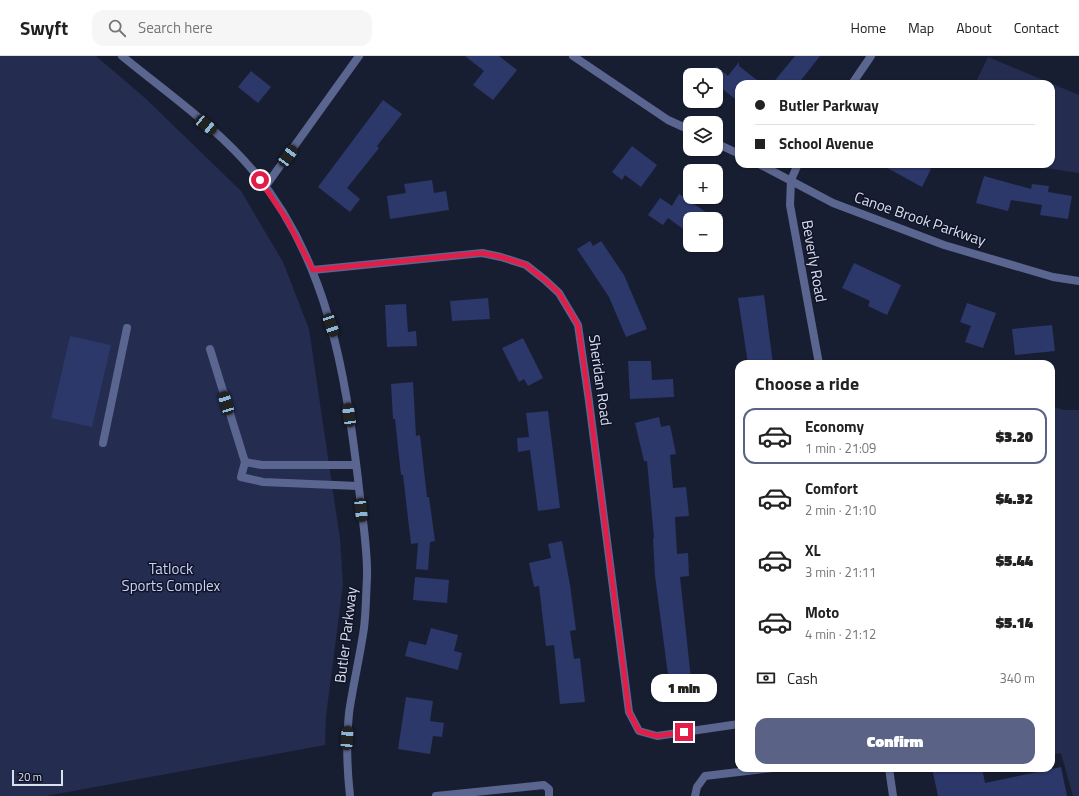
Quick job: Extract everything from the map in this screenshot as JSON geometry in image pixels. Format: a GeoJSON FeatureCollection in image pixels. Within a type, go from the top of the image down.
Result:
{"type":"FeatureCollection","features":[{"type":"Feature","properties":{"kind":"street","name":"Butler Parkway"},"geometry":{"type":"LineString","coordinates":[[122,56],[216,133],[237,153],[265,187],[287,220],[313,270],[335,337],[345,384],[356,465],[367,575],[364,625],[349,713],[347,750],[350,796]]}},
{"type":"Feature","properties":{"kind":"street"},"geometry":{"type":"LineString","coordinates":[[265,187],[360,56]]}},
{"type":"Feature","properties":{"kind":"street"},"geometry":{"type":"LineString","coordinates":[[573,56],[668,120],[683,127]]}},
{"type":"Feature","properties":{"kind":"street"},"geometry":{"type":"LineString","coordinates":[[855,80],[872,56]]}},
{"type":"Feature","properties":{"kind":"street"},"geometry":{"type":"LineString","coordinates":[[723,146],[735,152]]}},
{"type":"Feature","properties":{"kind":"street","name":"Canoe Brook Parkway"},"geometry":{"type":"LineString","coordinates":[[767,168],[833,203],[944,245],[1053,277],[1079,281]]}},
{"type":"Feature","properties":{"kind":"street","name":"Beverly Road"},"geometry":{"type":"LineString","coordinates":[[796,168],[791,180],[790,205],[818,360]]}},
{"type":"Feature","properties":{"kind":"street","name":"Sheridan Road"},"geometry":{"type":"LineString","coordinates":[[313,270],[482,253],[526,265],[559,293],[578,325],[629,712],[639,731],[657,736],[735,725]]}},
{"type":"Feature","properties":{"kind":"street"},"geometry":{"type":"LineString","coordinates":[[103,443],[127,328]]}},
{"type":"Feature","properties":{"kind":"street"},"geometry":{"type":"LineString","coordinates":[[210,349],[245,462],[241,477],[263,482],[358,486]]}},
{"type":"Feature","properties":{"kind":"street"},"geometry":{"type":"LineString","coordinates":[[245,462],[262,465],[356,465]]}},
{"type":"Feature","properties":{"kind":"street"},"geometry":{"type":"LineString","coordinates":[[695,796],[697,787],[705,776],[739,772]]}},
{"type":"Feature","properties":{"kind":"street"},"geometry":{"type":"LineString","coordinates":[[889,772],[893,796],[889,796]]}},
{"type":"Feature","properties":{"kind":"street"},"geometry":{"type":"LineString","coordinates":[[436,796],[544,785],[549,789],[549,796]]}},
{"type":"Feature","properties":{"kind":"green space","name":"Tatlock Sports Complex"},"geometry":{"type":"Polygon","coordinates":[[[0,56],[96,56],[145,98],[241,191],[283,262],[309,329],[340,539],[343,584],[326,716],[325,745],[46,796],[0,796],[0,56]]]}},
{"type":"Feature","properties":{"kind":"green space"},"geometry":{"type":"Polygon","coordinates":[[[988,57],[1043,80],[977,80],[988,57]]]}},
{"type":"Feature","properties":{"kind":"green space"},"geometry":{"type":"Polygon","coordinates":[[[1055,85],[1079,95],[1079,173],[1046,168],[1055,168],[1055,85]]]}},
{"type":"Feature","properties":{"kind":"green space"},"geometry":{"type":"Polygon","coordinates":[[[1055,407],[1064,410],[1079,410],[1079,796],[1073,796],[1061,753],[1055,754],[1055,407]]]}},
{"type":"Feature","properties":{"kind":"building"},"geometry":{"type":"Polygon","coordinates":[[[465,56],[499,56],[517,70],[493,100],[473,85],[484,71],[465,56]]]}},
{"type":"Feature","properties":{"kind":"building"},"geometry":{"type":"Polygon","coordinates":[[[795,56],[820,56],[801,80],[775,80],[795,56]]]}},
{"type":"Feature","properties":{"kind":"building"},"geometry":{"type":"Polygon","coordinates":[[[739,62],[739,66],[757,80],[735,80],[735,99],[723,89],[723,72],[728,76],[739,62]]]}},
{"type":"Feature","properties":{"kind":"building"},"geometry":{"type":"Polygon","coordinates":[[[251,71],[271,87],[258,103],[238,87],[251,71]]]}},
{"type":"Feature","properties":{"kind":"building"},"geometry":{"type":"Polygon","coordinates":[[[383,100],[402,114],[377,146],[379,148],[347,188],[360,199],[350,212],[318,187],[383,100]]]}},
{"type":"Feature","properties":{"kind":"building"},"geometry":{"type":"Polygon","coordinates":[[[632,146],[657,165],[641,187],[625,175],[622,180],[612,172],[632,146]]]}},
{"type":"Feature","properties":{"kind":"building"},"geometry":{"type":"Polygon","coordinates":[[[887,168],[931,169],[922,187],[887,168]]]}},
{"type":"Feature","properties":{"kind":"building"},"geometry":{"type":"Polygon","coordinates":[[[984,176],[1031,189],[1032,184],[1049,186],[1048,192],[1072,196],[1068,219],[1040,215],[1042,205],[1011,200],[1008,211],[976,203],[984,176]]]}},
{"type":"Feature","properties":{"kind":"building"},"geometry":{"type":"Polygon","coordinates":[[[432,180],[434,193],[446,191],[449,210],[390,219],[387,196],[406,193],[404,184],[432,180]]]}},
{"type":"Feature","properties":{"kind":"building"},"geometry":{"type":"Polygon","coordinates":[[[679,194],[683,197],[683,204],[694,204],[706,212],[683,212],[683,229],[668,218],[663,225],[648,215],[660,198],[672,206],[679,194]]]}},
{"type":"Feature","properties":{"kind":"building"},"geometry":{"type":"Polygon","coordinates":[[[590,241],[593,246],[601,241],[624,275],[647,329],[626,337],[609,297],[577,249],[590,241]]]}},
{"type":"Feature","properties":{"kind":"building"},"geometry":{"type":"Polygon","coordinates":[[[854,263],[901,285],[887,315],[868,306],[870,301],[842,288],[854,263]]]}},
{"type":"Feature","properties":{"kind":"building"},"geometry":{"type":"Polygon","coordinates":[[[764,295],[772,360],[747,360],[738,298],[764,295]]]}},
{"type":"Feature","properties":{"kind":"building"},"geometry":{"type":"Polygon","coordinates":[[[488,298],[490,319],[452,321],[450,301],[488,298]]]}},
{"type":"Feature","properties":{"kind":"building"},"geometry":{"type":"Polygon","coordinates":[[[967,303],[996,313],[983,348],[965,342],[971,326],[960,322],[967,303]]]}},
{"type":"Feature","properties":{"kind":"building"},"geometry":{"type":"Polygon","coordinates":[[[406,304],[408,332],[416,331],[417,346],[387,347],[385,305],[406,304]]]}},
{"type":"Feature","properties":{"kind":"building"},"geometry":{"type":"Polygon","coordinates":[[[1052,325],[1055,351],[1015,355],[1012,329],[1052,325]]]}},
{"type":"Feature","properties":{"kind":"building"},"geometry":{"type":"Polygon","coordinates":[[[70,336],[111,345],[92,427],[51,418],[70,336]]]}},
{"type":"Feature","properties":{"kind":"building"},"geometry":{"type":"Polygon","coordinates":[[[523,338],[543,378],[528,386],[524,379],[519,382],[502,348],[523,338]]]}},
{"type":"Feature","properties":{"kind":"building"},"geometry":{"type":"Polygon","coordinates":[[[628,361],[651,361],[652,380],[673,379],[674,397],[630,399],[628,361]]]}},
{"type":"Feature","properties":{"kind":"building"},"geometry":{"type":"Polygon","coordinates":[[[413,382],[416,436],[420,435],[427,497],[429,497],[435,541],[430,542],[428,570],[416,569],[418,543],[411,544],[395,419],[393,419],[391,384],[413,382]]]}},
{"type":"Feature","properties":{"kind":"building"},"geometry":{"type":"Polygon","coordinates":[[[548,411],[560,508],[538,511],[530,450],[518,452],[517,438],[529,437],[526,413],[548,411]]]}},
{"type":"Feature","properties":{"kind":"building"},"geometry":{"type":"Polygon","coordinates":[[[659,417],[661,427],[670,425],[676,454],[670,455],[673,488],[686,487],[689,516],[675,517],[677,554],[688,553],[689,576],[680,577],[692,688],[670,690],[655,576],[654,538],[647,461],[644,461],[635,423],[659,417]]]}},
{"type":"Feature","properties":{"kind":"building"},"geometry":{"type":"Polygon","coordinates":[[[562,541],[576,630],[570,631],[574,659],[580,658],[585,702],[560,704],[554,645],[546,646],[539,586],[534,587],[529,563],[551,558],[548,544],[562,541]]]}},
{"type":"Feature","properties":{"kind":"building"},"geometry":{"type":"Polygon","coordinates":[[[415,577],[449,580],[447,603],[413,600],[415,577]]]}},
{"type":"Feature","properties":{"kind":"building"},"geometry":{"type":"Polygon","coordinates":[[[431,628],[458,635],[454,651],[462,653],[458,670],[405,656],[409,641],[426,645],[431,628]]]}},
{"type":"Feature","properties":{"kind":"building"},"geometry":{"type":"Polygon","coordinates":[[[406,697],[433,701],[430,721],[444,723],[442,737],[433,736],[430,754],[398,749],[406,697]]]}},
{"type":"Feature","properties":{"kind":"building"},"geometry":{"type":"Polygon","coordinates":[[[1061,767],[1067,796],[938,796],[933,772],[983,772],[985,783],[1037,772],[1055,772],[1055,768],[1061,767]]]}},
{"type":"Feature","properties":{"kind":"route"},"geometry":{"type":"LineString","coordinates":[[260,180],[287,220],[301,244],[313,270],[482,253],[526,265],[559,293],[571,310],[578,325],[629,712],[639,731],[657,736],[684,732]]}}]}
